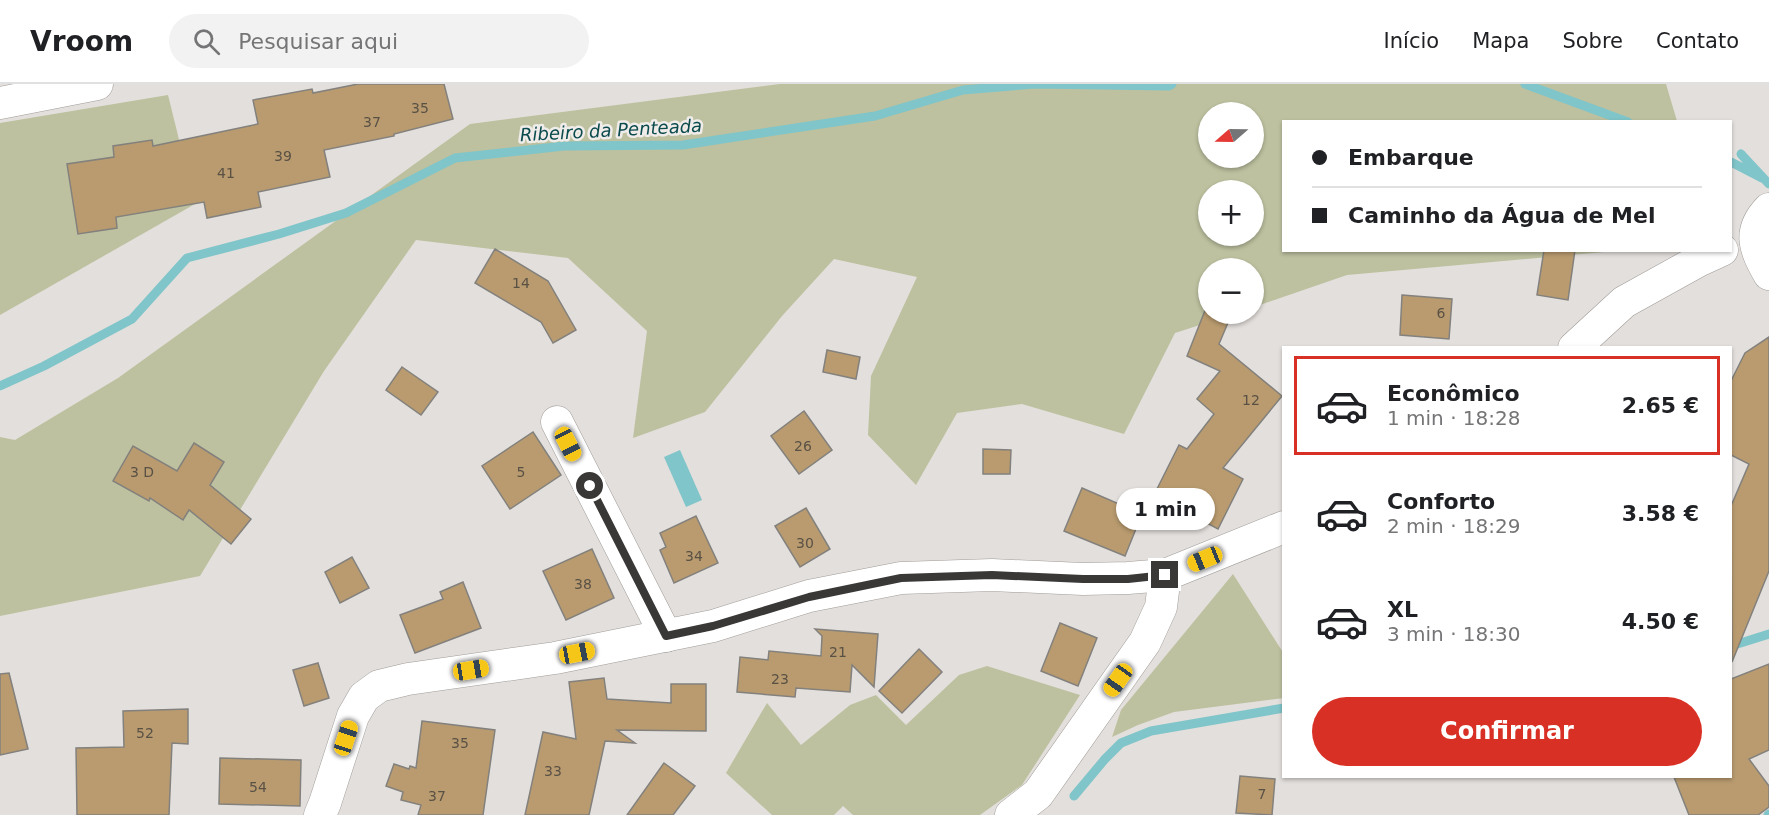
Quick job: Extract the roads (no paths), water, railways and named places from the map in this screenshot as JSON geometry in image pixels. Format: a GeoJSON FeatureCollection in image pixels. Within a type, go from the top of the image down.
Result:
{"type":"FeatureCollection","features":[{"type":"Feature","properties":{"kind":"street"},"geometry":{"type":"LineString","coordinates":[[0,103],[97,84]]}},
{"type":"Feature","properties":{"kind":"street"},"geometry":{"type":"LineString","coordinates":[[1751,230],[1758,255],[1769,274]]}},
{"type":"Feature","properties":{"kind":"street"},"geometry":{"type":"LineString","coordinates":[[1576,346],[1624,302],[1718,252]]}},
{"type":"Feature","properties":{"kind":"street"},"geometry":{"type":"LineString","coordinates":[[557,422],[666,636]]}},
{"type":"Feature","properties":{"kind":"street"},"geometry":{"type":"LineString","coordinates":[[320,815],[326,803],[353,716],[364,698],[379,686],[408,679],[555,658],[666,636],[713,626],[809,597],[901,578],[992,575],[1128,579],[1165,575],[1282,528]]}},
{"type":"Feature","properties":{"kind":"street"},"geometry":{"type":"LineString","coordinates":[[1011,815],[1038,794],[1144,642],[1161,607],[1165,575]]}},
{"type":"Feature","properties":{"kind":"water"},"geometry":{"type":"Polygon","coordinates":[[[680,450],[702,500],[686,507],[664,457],[680,450]]]}},
{"type":"Feature","properties":{"kind":"waterway","name":"Ribeiro da Penteada"},"geometry":{"type":"LineString","coordinates":[[0,386],[44,366],[132,319],[187,258],[279,234],[346,213],[455,158],[564,146],[683,145],[875,116],[963,90],[1035,84],[1169,86],[1172,84]]}},
{"type":"Feature","properties":{"kind":"waterway","name":"Ribeiro da Penteada"},"geometry":{"type":"LineString","coordinates":[[1525,84],[1623,120]]}},
{"type":"Feature","properties":{"kind":"waterway","name":"Ribeiro da Penteada"},"geometry":{"type":"LineString","coordinates":[[1732,163],[1762,178],[1741,154],[1769,184]]}},
{"type":"Feature","properties":{"kind":"waterway","name":"Ribeiro da Penteada"},"geometry":{"type":"LineString","coordinates":[[1732,646],[1769,634]]}},
{"type":"Feature","properties":{"kind":"waterway","name":"Ribeiro da Penteada"},"geometry":{"type":"LineString","coordinates":[[1074,796],[1121,743],[1151,731],[1282,708]]}}]}
